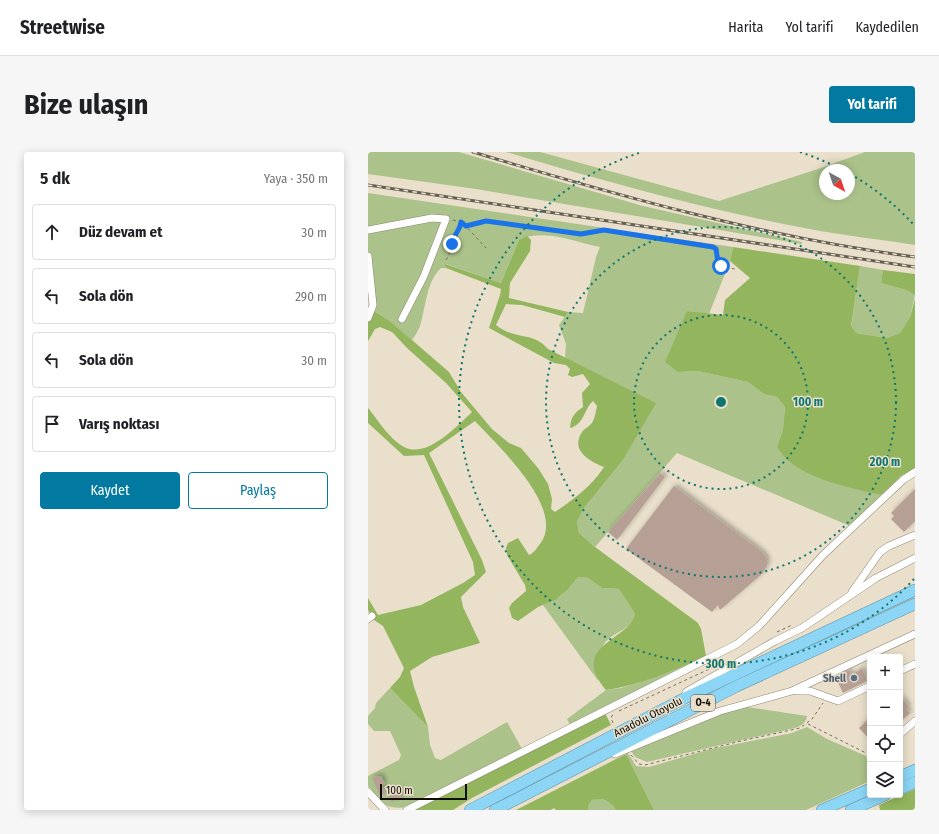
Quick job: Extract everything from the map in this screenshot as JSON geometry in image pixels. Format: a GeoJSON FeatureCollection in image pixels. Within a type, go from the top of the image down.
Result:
{"type":"FeatureCollection","features":[{"type":"Feature","properties":{"kind":"highway","name":"Anadolu Otoyolu"},"geometry":{"type":"LineString","coordinates":[[470,810],[598,742],[750,666],[915,590]]}},
{"type":"Feature","properties":{"kind":"highway","name":"Anadolu Otoyolu"},"geometry":{"type":"LineString","coordinates":[[495,810],[736,686],[915,604]]}},
{"type":"Feature","properties":{"kind":"highway"},"geometry":{"type":"LineString","coordinates":[[903,776],[915,770]]}},
{"type":"Feature","properties":{"kind":"highway"},"geometry":{"type":"LineString","coordinates":[[903,788],[915,782]]}},
{"type":"Feature","properties":{"kind":"highway"},"geometry":{"type":"LineString","coordinates":[[822,810],[867,791]]}},
{"type":"Feature","properties":{"kind":"highway"},"geometry":{"type":"LineString","coordinates":[[851,810],[878,798]]}},
{"type":"Feature","properties":{"kind":"street"},"geometry":{"type":"LineString","coordinates":[[368,230],[432,218],[446,219],[424,276],[402,318]]}},
{"type":"Feature","properties":{"kind":"street"},"geometry":{"type":"LineString","coordinates":[[368,256],[374,305],[368,318]]}},
{"type":"Feature","properties":{"kind":"street"},"geometry":{"type":"LineString","coordinates":[[407,810],[737,644],[759,626],[823,556],[903,480],[915,472]]}},
{"type":"Feature","properties":{"kind":"street"},"geometry":{"type":"LineString","coordinates":[[850,596],[880,552],[889,546],[915,535]]}},
{"type":"Feature","properties":{"kind":"street"},"geometry":{"type":"LineString","coordinates":[[598,742],[775,641],[802,628],[889,570],[915,558]]}},
{"type":"Feature","properties":{"kind":"street"},"geometry":{"type":"LineString","coordinates":[[520,797],[702,717],[735,706],[792,691],[915,634]]}},
{"type":"Feature","properties":{"kind":"street"},"geometry":{"type":"LineString","coordinates":[[903,670],[915,664]]}},
{"type":"Feature","properties":{"kind":"street"},"geometry":{"type":"LineString","coordinates":[[792,691],[810,691],[838,701],[867,687]]}},
{"type":"Feature","properties":{"kind":"street"},"geometry":{"type":"LineString","coordinates":[[903,731],[915,721]]}},
{"type":"Feature","properties":{"kind":"street"},"geometry":{"type":"LineString","coordinates":[[368,792],[385,810]]}},
{"type":"Feature","properties":{"kind":"path"},"geometry":{"type":"LineString","coordinates":[[446,219],[461,222],[486,248]]}},
{"type":"Feature","properties":{"kind":"path"},"geometry":{"type":"LineString","coordinates":[[466,226],[486,221],[581,234],[604,230],[702,244],[716,249],[718,262],[721,266],[735,269]]}},
{"type":"Feature","properties":{"kind":"path"},"geometry":{"type":"LineString","coordinates":[[446,260],[452,248],[453,238],[460,229],[461,222]]}},
{"type":"Feature","properties":{"kind":"path"},"geometry":{"type":"LineString","coordinates":[[775,634],[793,625]]}},
{"type":"Feature","properties":{"kind":"path"},"geometry":{"type":"LineString","coordinates":[[613,723],[611,718],[615,713],[723,663]]}},
{"type":"Feature","properties":{"kind":"path"},"geometry":{"type":"LineString","coordinates":[[629,753],[635,761],[644,765],[793,730],[808,724],[827,697]]}},
{"type":"Feature","properties":{"kind":"path"},"geometry":{"type":"LineString","coordinates":[[808,724],[867,754]]}},
{"type":"Feature","properties":{"kind":"green space"},"geometry":{"type":"Polygon","coordinates":[[[368,152],[459,152],[643,206],[802,242],[802,244],[476,189],[368,174],[368,152]]]}},
{"type":"Feature","properties":{"kind":"green space"},"geometry":{"type":"Polygon","coordinates":[[[506,152],[540,152],[719,201],[819,169],[819,200],[855,200],[855,164],[832,164],[865,152],[915,152],[915,245],[823,231],[771,221],[619,185],[506,152]]]}},
{"type":"Feature","properties":{"kind":"green space"},"geometry":{"type":"Polygon","coordinates":[[[368,193],[733,247],[730,261],[709,314],[687,311],[678,372],[697,371],[748,382],[764,394],[777,397],[785,407],[783,429],[777,447],[839,484],[881,495],[850,526],[677,453],[595,547],[579,533],[577,522],[584,508],[623,460],[655,403],[565,358],[566,344],[559,325],[568,312],[583,313],[596,257],[600,247],[570,239],[538,235],[519,240],[501,283],[446,264],[446,268],[441,268],[432,280],[420,326],[412,340],[390,321],[372,310],[368,256],[368,193]]]}},
{"type":"Feature","properties":{"kind":"green space"},"geometry":{"type":"Polygon","coordinates":[[[527,236],[531,240],[530,251],[510,283],[509,298],[568,312],[565,317],[522,305],[506,304],[496,325],[510,333],[536,340],[548,349],[656,403],[623,460],[584,508],[577,522],[579,533],[595,547],[698,623],[701,629],[706,656],[645,681],[606,690],[596,675],[594,663],[597,653],[604,645],[623,631],[635,614],[619,589],[602,588],[587,577],[578,577],[568,589],[555,600],[538,607],[518,621],[512,618],[509,608],[512,603],[526,591],[525,585],[507,555],[506,548],[508,543],[518,538],[529,555],[534,552],[540,544],[546,530],[544,513],[537,496],[526,478],[475,421],[429,453],[482,560],[486,572],[461,597],[463,607],[480,643],[432,657],[410,671],[428,727],[390,688],[400,677],[404,668],[383,626],[374,620],[368,610],[368,598],[378,615],[421,605],[475,575],[473,562],[424,455],[404,456],[368,423],[368,408],[393,439],[404,447],[413,450],[422,449],[432,445],[450,432],[472,412],[446,383],[407,348],[392,332],[380,327],[375,329],[368,341],[368,318],[372,310],[390,321],[449,372],[461,392],[492,429],[509,443],[521,448],[538,468],[548,484],[552,499],[551,509],[555,512],[588,487],[604,467],[587,458],[583,454],[578,444],[582,432],[593,421],[597,406],[593,401],[579,423],[570,428],[571,421],[577,411],[583,407],[582,393],[590,384],[583,374],[572,377],[568,375],[570,369],[566,365],[554,363],[489,328],[501,289],[446,268],[445,264],[501,283],[519,240],[527,236]]]}},
{"type":"Feature","properties":{"kind":"green space"},"geometry":{"type":"Polygon","coordinates":[[[733,247],[860,266],[851,326],[856,333],[887,338],[900,333],[910,317],[915,299],[915,468],[901,476],[881,495],[823,480],[809,474],[785,458],[777,447],[783,429],[785,407],[777,397],[764,394],[748,382],[697,371],[678,372],[665,362],[687,311],[723,315],[725,300],[750,278],[730,261],[733,247]]]}},
{"type":"Feature","properties":{"kind":"green space"},"geometry":{"type":"Polygon","coordinates":[[[860,266],[883,270],[881,283],[906,290],[915,295],[910,317],[900,333],[887,338],[856,333],[851,327],[860,266]]]}},
{"type":"Feature","properties":{"kind":"green space"},"geometry":{"type":"Polygon","coordinates":[[[883,270],[915,274],[915,295],[906,290],[881,283],[883,270]]]}},
{"type":"Feature","properties":{"kind":"green space"},"geometry":{"type":"Polygon","coordinates":[[[578,577],[588,577],[602,588],[619,589],[635,614],[630,624],[612,636],[604,644],[594,667],[599,682],[543,605],[562,593],[578,577]]]}},
{"type":"Feature","properties":{"kind":"green space"},"geometry":{"type":"Polygon","coordinates":[[[706,656],[570,725],[567,719],[606,690],[621,688],[649,679],[706,656]]]}},
{"type":"Feature","properties":{"kind":"green space"},"geometry":{"type":"Polygon","coordinates":[[[390,688],[428,727],[430,745],[435,758],[441,760],[507,722],[522,749],[408,807],[400,808],[389,806],[381,801],[368,786],[368,776],[399,760],[401,755],[390,731],[374,731],[368,724],[368,716],[375,708],[376,703],[390,688]]]}},
{"type":"Feature","properties":{"kind":"green space"},"geometry":{"type":"Polygon","coordinates":[[[747,707],[807,716],[806,721],[803,724],[795,728],[647,762],[635,757],[631,751],[710,717],[747,707]]]}},
{"type":"Feature","properties":{"kind":"green space"},"geometry":{"type":"Polygon","coordinates":[[[605,713],[611,725],[472,798],[453,810],[414,810],[605,713]]]}},
{"type":"Feature","properties":{"kind":"green space"},"geometry":{"type":"Polygon","coordinates":[[[807,727],[827,739],[866,756],[867,782],[806,810],[654,810],[626,754],[628,753],[636,766],[649,767],[711,749],[792,733],[807,727]]]}},
{"type":"Feature","properties":{"kind":"green space"},"geometry":{"type":"Polygon","coordinates":[[[626,754],[654,810],[616,810],[609,802],[600,799],[592,800],[588,806],[588,810],[556,810],[554,808],[551,810],[516,810],[626,754]]]}},
{"type":"Feature","properties":{"kind":"green space"},"geometry":{"type":"Polygon","coordinates":[[[915,789],[915,810],[880,810],[879,805],[895,798],[903,798],[903,794],[915,789]]]}},
{"type":"Feature","properties":{"kind":"green space"},"geometry":{"type":"Polygon","coordinates":[[[598,798],[610,802],[616,810],[588,810],[588,806],[592,800],[598,798]]]}},
{"type":"Feature","properties":{"kind":"building"},"geometry":{"type":"Polygon","coordinates":[[[660,473],[665,477],[617,540],[608,532],[660,473]]]}},
{"type":"Feature","properties":{"kind":"building"},"geometry":{"type":"Polygon","coordinates":[[[674,486],[762,552],[766,557],[768,563],[763,573],[720,610],[718,605],[712,612],[626,549],[674,486]]]}},
{"type":"Feature","properties":{"kind":"building"},"geometry":{"type":"Polygon","coordinates":[[[915,489],[915,521],[904,532],[891,519],[894,516],[891,513],[915,489]]]}},
{"type":"Feature","properties":{"kind":"building"},"geometry":{"type":"Polygon","coordinates":[[[862,669],[867,681],[843,693],[835,676],[849,670],[851,675],[862,669]]]}},
{"type":"Feature","properties":{"kind":"building"},"geometry":{"type":"Polygon","coordinates":[[[903,700],[909,707],[906,709],[910,713],[903,719],[903,700]]]}},
{"type":"Feature","properties":{"kind":"building"},"geometry":{"type":"Polygon","coordinates":[[[867,721],[867,737],[859,728],[867,721]]]}},
{"type":"Feature","properties":{"kind":"building"},"geometry":{"type":"Polygon","coordinates":[[[381,776],[385,784],[382,785],[386,793],[380,795],[372,778],[381,776]]]}},
{"type":"Feature","properties":{"kind":"building"},"geometry":{"type":"Polygon","coordinates":[[[401,789],[404,796],[391,802],[388,795],[401,789]]]}},
{"type":"Feature","properties":{"kind":"railway"},"geometry":{"type":"LineString","coordinates":[[473,152],[692,214],[747,227],[859,249],[915,257]]}},
{"type":"Feature","properties":{"kind":"railway"},"geometry":{"type":"LineString","coordinates":[[368,185],[915,267]]}},
{"type":"Feature","properties":{"kind":"place","name":"Shell"},"geometry":{"type":"Point","coordinates":[854,678]}},
{"type":"Feature","properties":{"kind":"route"},"geometry":{"type":"LineString","coordinates":[[452,244],[453,238],[460,229],[461,222],[466,226],[475,225],[486,221],[581,234],[589,234],[604,230],[651,238],[702,244],[713,247],[716,249],[716,257],[721,266]]}}]}
